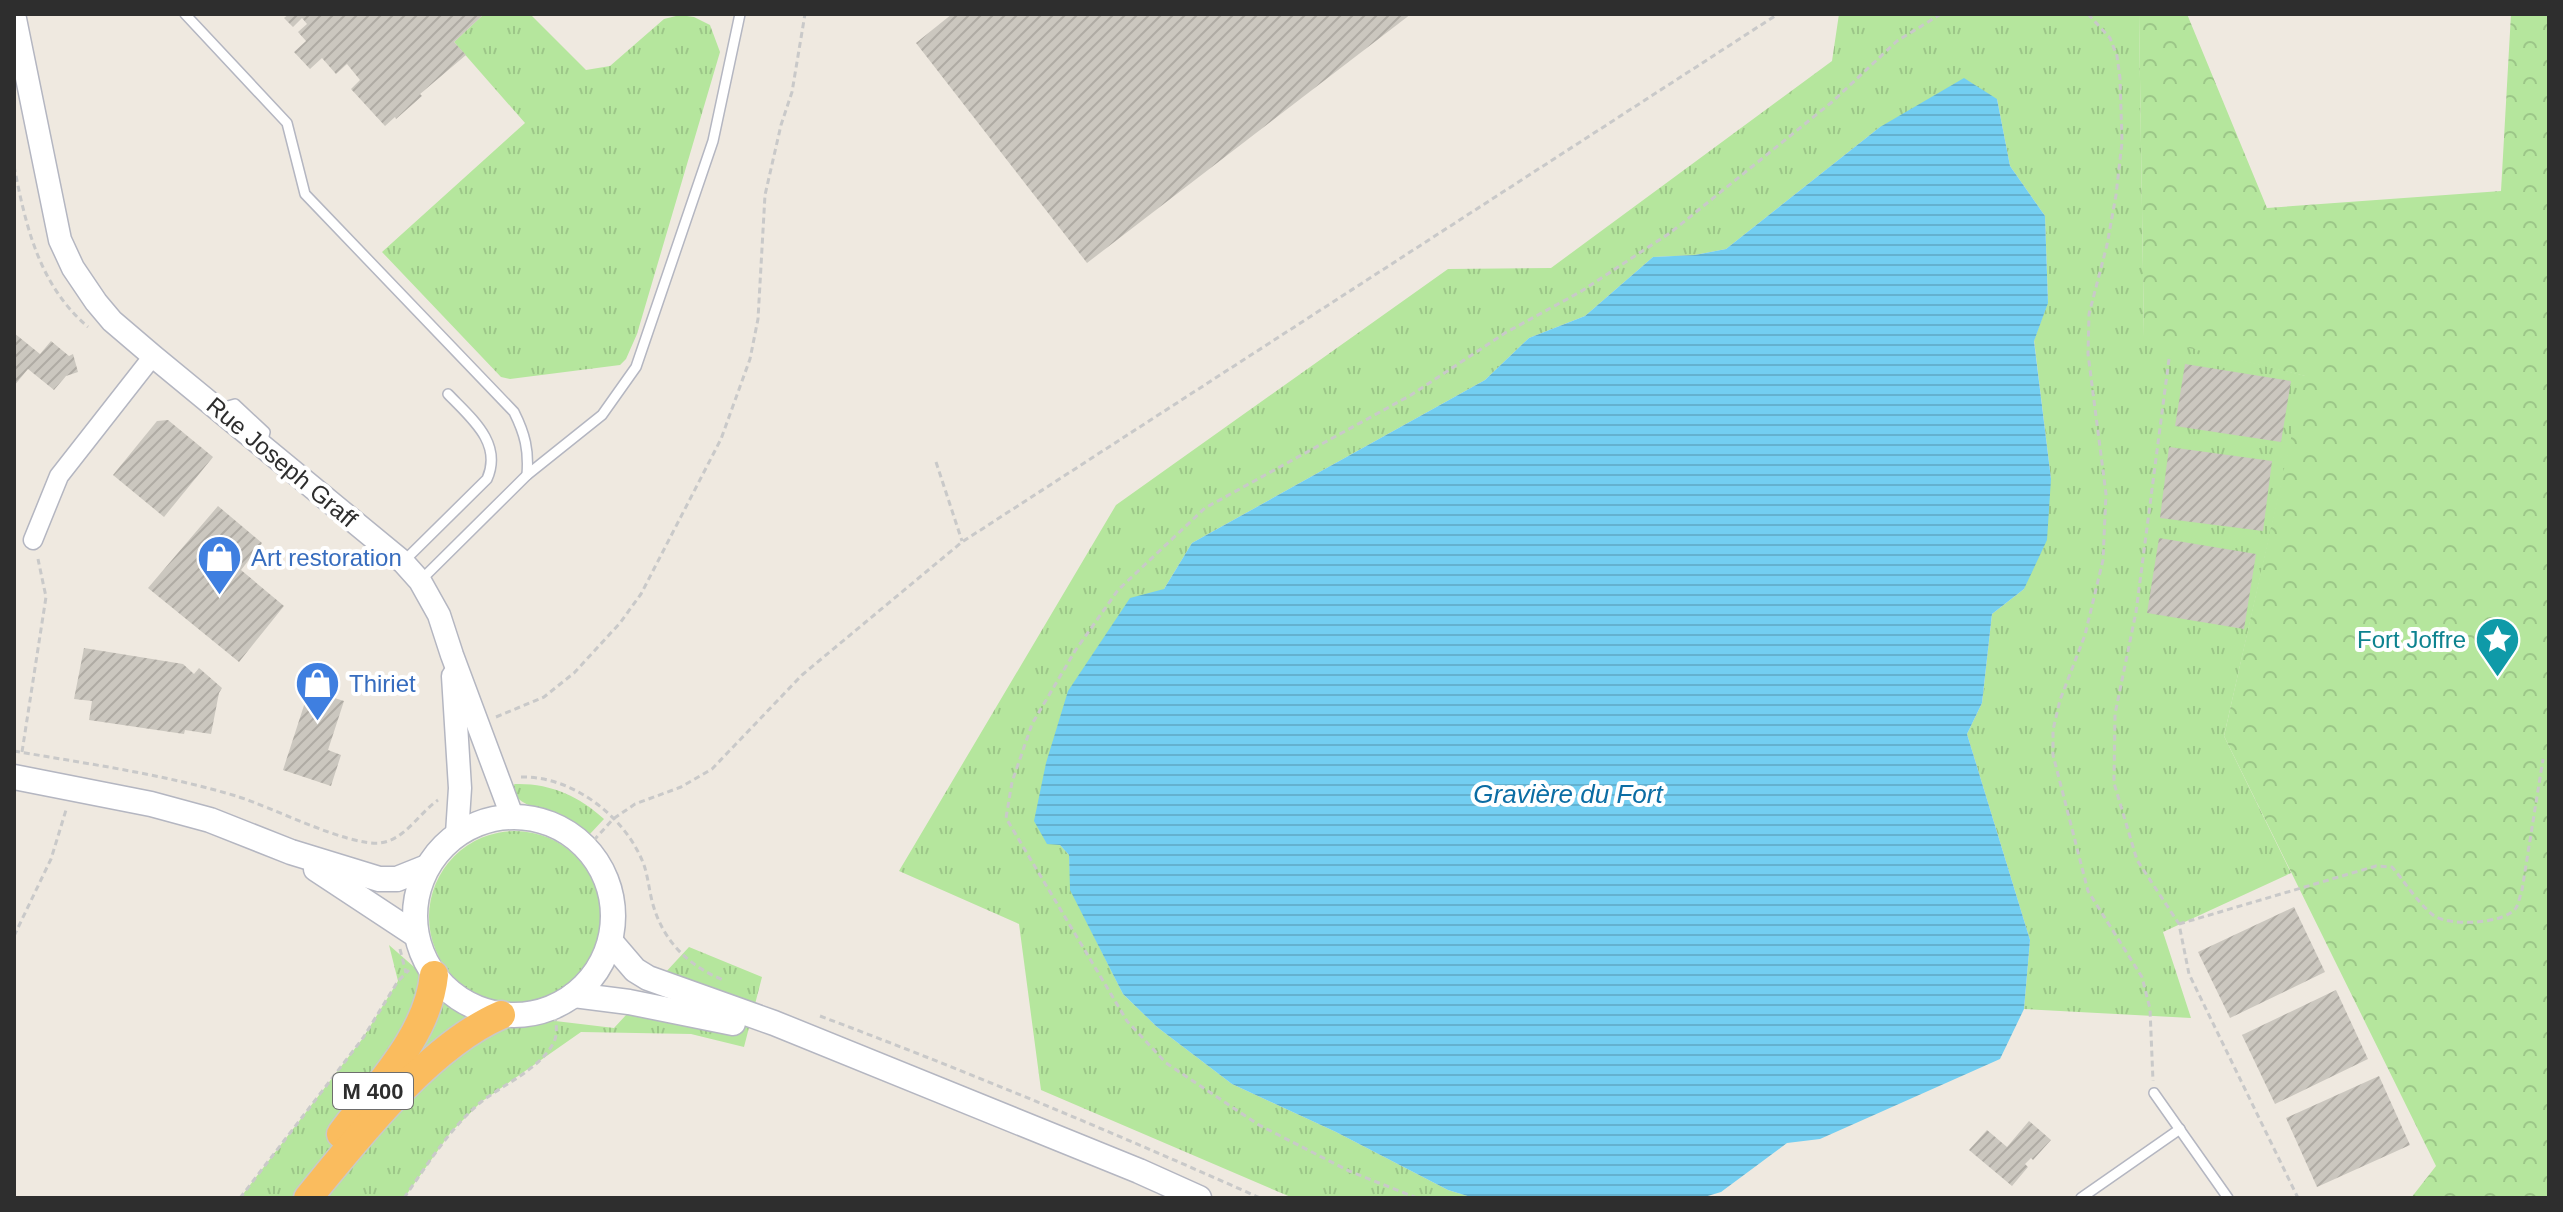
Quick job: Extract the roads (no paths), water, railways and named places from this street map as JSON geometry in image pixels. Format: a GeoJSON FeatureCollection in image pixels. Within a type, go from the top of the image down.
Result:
{"type":"FeatureCollection","features":[{"type":"Feature","properties":{"kind":"highway","name":"M 400"},"geometry":{"type":"LineString","coordinates":[[292,1198],[416,1033],[432,996],[434,975]]}},
{"type":"Feature","properties":{"kind":"highway","name":"M 400"},"geometry":{"type":"LineString","coordinates":[[308,1198],[355,1141],[435,1059],[478,1025],[501,1015]]}},
{"type":"Feature","properties":{"kind":"main road"},"geometry":{"type":"LineString","coordinates":[[14,777],[210,820],[291,852],[379,879],[397,879],[427,867]]}},
{"type":"Feature","properties":{"kind":"main road"},"geometry":{"type":"LineString","coordinates":[[512,816],[553,824],[587,848],[599,864],[611,892],[614,922],[611,942],[603,962],[590,980],[574,995],[552,1008],[527,1015],[501,1015],[476,1008],[453,994],[434,975],[423,957],[416,935],[414,912],[418,889],[427,867],[440,849],[457,834],[483,821],[512,816]]}},
{"type":"Feature","properties":{"kind":"main road"},"geometry":{"type":"LineString","coordinates":[[291,852],[416,935]]}},
{"type":"Feature","properties":{"kind":"main road"},"geometry":{"type":"LineString","coordinates":[[611,942],[635,970],[648,978],[774,1023],[1199,1198]]}},
{"type":"Feature","properties":{"kind":"main road"},"geometry":{"type":"LineString","coordinates":[[574,995],[687,1012],[849,1055]]}},
{"type":"Feature","properties":{"kind":"street","name":"Rue Joseph Graff"},"geometry":{"type":"LineString","coordinates":[[14,14],[18,52],[60,240],[73,268],[112,321],[403,562],[420,581],[439,615],[512,816]]}},
{"type":"Feature","properties":{"kind":"street"},"geometry":{"type":"LineString","coordinates":[[33,540],[59,476],[153,356]]}},
{"type":"Feature","properties":{"kind":"street","name":"Rue Joseph Graff"},"geometry":{"type":"LineString","coordinates":[[452,655],[460,788],[457,834]]}},
{"type":"Feature","properties":{"kind":"lane"},"geometry":{"type":"LineString","coordinates":[[185,14],[287,123],[305,194],[514,412],[529,451],[527,475]]}},
{"type":"Feature","properties":{"kind":"lane"},"geometry":{"type":"LineString","coordinates":[[420,581],[527,475],[602,415],[636,367],[713,141],[740,14]]}},
{"type":"Feature","properties":{"kind":"lane"},"geometry":{"type":"LineString","coordinates":[[403,562],[487,479],[492,468],[492,455],[483,431],[448,394]]}},
{"type":"Feature","properties":{"kind":"lane"},"geometry":{"type":"LineString","coordinates":[[2154,1093],[2228,1198]]}},
{"type":"Feature","properties":{"kind":"lane"},"geometry":{"type":"LineString","coordinates":[[2081,1198],[2180,1129]]}},
{"type":"Feature","properties":{"kind":"water","name":"Gravière du Fort"},"geometry":{"type":"Polygon","coordinates":[[[1964,78],[1997,99],[2010,166],[2045,216],[2048,303],[2034,341],[2051,479],[2047,540],[2024,589],[1992,614],[1982,703],[1967,734],[2030,940],[2024,1009],[2000,1059],[1820,1139],[1787,1143],[1721,1192],[1701,1198],[1474,1198],[1448,1190],[1336,1132],[1232,1084],[1157,1027],[1123,994],[1070,890],[1069,855],[1060,845],[1047,844],[1034,821],[1046,763],[1068,691],[1130,598],[1164,589],[1192,543],[1485,380],[1529,338],[1585,316],[1653,257],[1695,255],[1726,249],[1880,127],[1964,78]]]}},
{"type":"Feature","properties":{"kind":"place","name":"Art restoration"},"geometry":{"type":"Point","coordinates":[220,596]}},
{"type":"Feature","properties":{"kind":"place","name":"Fort Joffre"},"geometry":{"type":"Point","coordinates":[2497,678]}},
{"type":"Feature","properties":{"kind":"place","name":"Thiriet"},"geometry":{"type":"Point","coordinates":[318,722]}}]}
